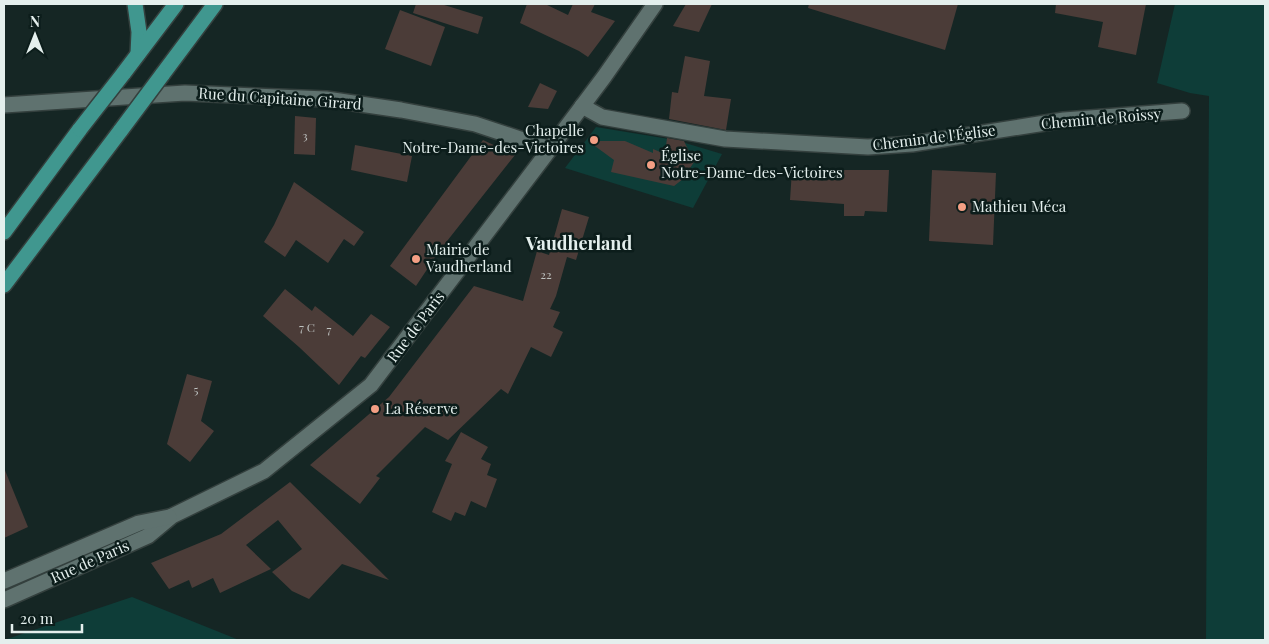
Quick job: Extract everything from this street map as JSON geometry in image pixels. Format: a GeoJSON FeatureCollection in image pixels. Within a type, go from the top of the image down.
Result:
{"type":"FeatureCollection","features":[{"type":"Feature","properties":{"kind":"main road"},"geometry":{"type":"LineString","coordinates":[[135,4],[139,32],[138,54]]}},
{"type":"Feature","properties":{"kind":"main road"},"geometry":{"type":"LineString","coordinates":[[4,232],[176,4]]}},
{"type":"Feature","properties":{"kind":"main road"},"geometry":{"type":"LineString","coordinates":[[4,285],[215,4]]}},
{"type":"Feature","properties":{"kind":"street","name":"Rue de Paris"},"geometry":{"type":"LineString","coordinates":[[4,600],[148,536],[172,516],[264,471],[371,385],[550,149],[655,4]]}},
{"type":"Feature","properties":{"kind":"street","name":"Rue du Capitaine Girard"},"geometry":{"type":"LineString","coordinates":[[4,105],[185,93],[326,99],[401,110],[475,124],[550,149]]}},
{"type":"Feature","properties":{"kind":"street","name":"Chemin de l'Église"},"geometry":{"type":"LineString","coordinates":[[582,106],[602,117],[725,139],[868,147],[912,144],[1020,127]]}},
{"type":"Feature","properties":{"kind":"street","name":"Chemin de Roissy"},"geometry":{"type":"LineString","coordinates":[[1020,127],[1064,120],[1182,111]]}},
{"type":"Feature","properties":{"kind":"street","name":"Rue de Paris"},"geometry":{"type":"LineString","coordinates":[[4,581],[139,523],[172,516]]}},
{"type":"Feature","properties":{"kind":"green space"},"geometry":{"type":"Polygon","coordinates":[[[1175,4],[1265,4],[1265,640],[1206,640],[1209,96],[1190,93],[1157,83],[1175,4]]]}},
{"type":"Feature","properties":{"kind":"green space"},"geometry":{"type":"Polygon","coordinates":[[[596,127],[675,140],[722,154],[693,208],[565,168],[596,127]]]}},
{"type":"Feature","properties":{"kind":"green space"},"geometry":{"type":"Polygon","coordinates":[[[132,597],[239,640],[4,640],[132,597]]]}},
{"type":"Feature","properties":{"kind":"building"},"geometry":{"type":"Polygon","coordinates":[[[416,4],[441,4],[483,17],[478,34],[413,13],[416,4]]]}},
{"type":"Feature","properties":{"kind":"building"},"geometry":{"type":"Polygon","coordinates":[[[527,4],[545,4],[568,15],[573,4],[595,4],[591,12],[615,21],[588,57],[520,23],[527,4]]]}},
{"type":"Feature","properties":{"kind":"building"},"geometry":{"type":"Polygon","coordinates":[[[686,4],[712,4],[699,32],[673,26],[686,4]]]}},
{"type":"Feature","properties":{"kind":"building"},"geometry":{"type":"Polygon","coordinates":[[[809,4],[958,4],[945,50],[808,8],[809,4]]]}},
{"type":"Feature","properties":{"kind":"building"},"geometry":{"type":"Polygon","coordinates":[[[1056,4],[1146,4],[1136,55],[1098,47],[1103,22],[1055,13],[1056,4]]]}},
{"type":"Feature","properties":{"kind":"building"},"geometry":{"type":"Polygon","coordinates":[[[400,10],[445,27],[431,66],[385,49],[400,10]]]}},
{"type":"Feature","properties":{"kind":"building"},"geometry":{"type":"Polygon","coordinates":[[[685,56],[710,61],[704,96],[731,99],[726,130],[669,119],[672,92],[678,93],[685,56]]]}},
{"type":"Feature","properties":{"kind":"building"},"geometry":{"type":"Polygon","coordinates":[[[540,83],[557,91],[548,109],[528,107],[540,83]]]}},
{"type":"Feature","properties":{"kind":"building"},"geometry":{"type":"Polygon","coordinates":[[[295,116],[316,118],[315,155],[294,154],[295,116]]]}},
{"type":"Feature","properties":{"kind":"building","name":"Église Notre-Dame-des-Victoires"},"geometry":{"type":"Polygon","coordinates":[[[667,138],[684,141],[694,162],[683,179],[674,186],[611,172],[614,160],[588,141],[625,141],[653,153],[653,149],[665,154],[667,138]]]}},
{"type":"Feature","properties":{"kind":"building"},"geometry":{"type":"Polygon","coordinates":[[[483,140],[515,155],[440,250],[416,286],[390,266],[483,140]]]}},
{"type":"Feature","properties":{"kind":"building"},"geometry":{"type":"Polygon","coordinates":[[[355,145],[412,156],[407,182],[351,170],[355,145]]]}},
{"type":"Feature","properties":{"kind":"building"},"geometry":{"type":"Polygon","coordinates":[[[792,170],[834,173],[834,170],[889,170],[887,212],[865,211],[864,216],[844,216],[844,204],[790,200],[792,170]]]}},
{"type":"Feature","properties":{"kind":"building","name":"Mathieu Méca"},"geometry":{"type":"Polygon","coordinates":[[[932,170],[996,173],[993,245],[929,241],[932,170]]]}},
{"type":"Feature","properties":{"kind":"building"},"geometry":{"type":"Polygon","coordinates":[[[294,182],[364,232],[354,246],[344,239],[328,263],[296,240],[285,257],[264,242],[294,182]]]}},
{"type":"Feature","properties":{"kind":"building"},"geometry":{"type":"Polygon","coordinates":[[[562,209],[589,217],[576,260],[567,257],[556,296],[550,309],[560,312],[553,327],[563,332],[551,357],[531,347],[508,394],[501,389],[448,440],[425,427],[376,476],[380,478],[360,504],[310,465],[389,397],[474,286],[523,301],[537,251],[549,255],[562,209]]]}},
{"type":"Feature","properties":{"kind":"building"},"geometry":{"type":"Polygon","coordinates":[[[285,289],[312,311],[315,306],[353,336],[371,314],[390,327],[365,358],[361,356],[339,385],[263,316],[285,289]]]}},
{"type":"Feature","properties":{"kind":"building"},"geometry":{"type":"Polygon","coordinates":[[[187,374],[212,381],[201,421],[214,431],[190,462],[167,444],[187,374]]]}},
{"type":"Feature","properties":{"kind":"building"},"geometry":{"type":"Polygon","coordinates":[[[461,432],[488,447],[481,459],[491,464],[487,475],[497,479],[486,508],[471,501],[465,516],[455,512],[451,521],[432,512],[452,464],[445,461],[461,432]]]}},
{"type":"Feature","properties":{"kind":"building"},"geometry":{"type":"Polygon","coordinates":[[[4,468],[28,527],[4,538],[4,468]]]}},
{"type":"Feature","properties":{"kind":"building"},"geometry":{"type":"Polygon","coordinates":[[[290,482],[389,580],[342,564],[309,599],[292,591],[272,572],[302,549],[278,520],[246,545],[271,569],[220,593],[213,578],[192,588],[189,580],[169,589],[151,563],[221,534],[290,482]]]}},
{"type":"Feature","properties":{"kind":"place","name":"Chapelle Notre-Dame-des-Victoires"},"geometry":{"type":"Point","coordinates":[594,140]}},
{"type":"Feature","properties":{"kind":"place","name":"Église Notre-Dame-des-Victoires"},"geometry":{"type":"Point","coordinates":[651,165]}},
{"type":"Feature","properties":{"kind":"place","name":"Mathieu Méca"},"geometry":{"type":"Point","coordinates":[962,207]}},
{"type":"Feature","properties":{"kind":"place","name":"Mairie de Vaudherland"},"geometry":{"type":"Point","coordinates":[416,259]}},
{"type":"Feature","properties":{"kind":"place","name":"La Réserve"},"geometry":{"type":"Point","coordinates":[375,409]}},
{"type":"Feature","properties":{"kind":"district","name":"Vaudherland"},"geometry":{"type":"Point","coordinates":[579,244]}}]}
